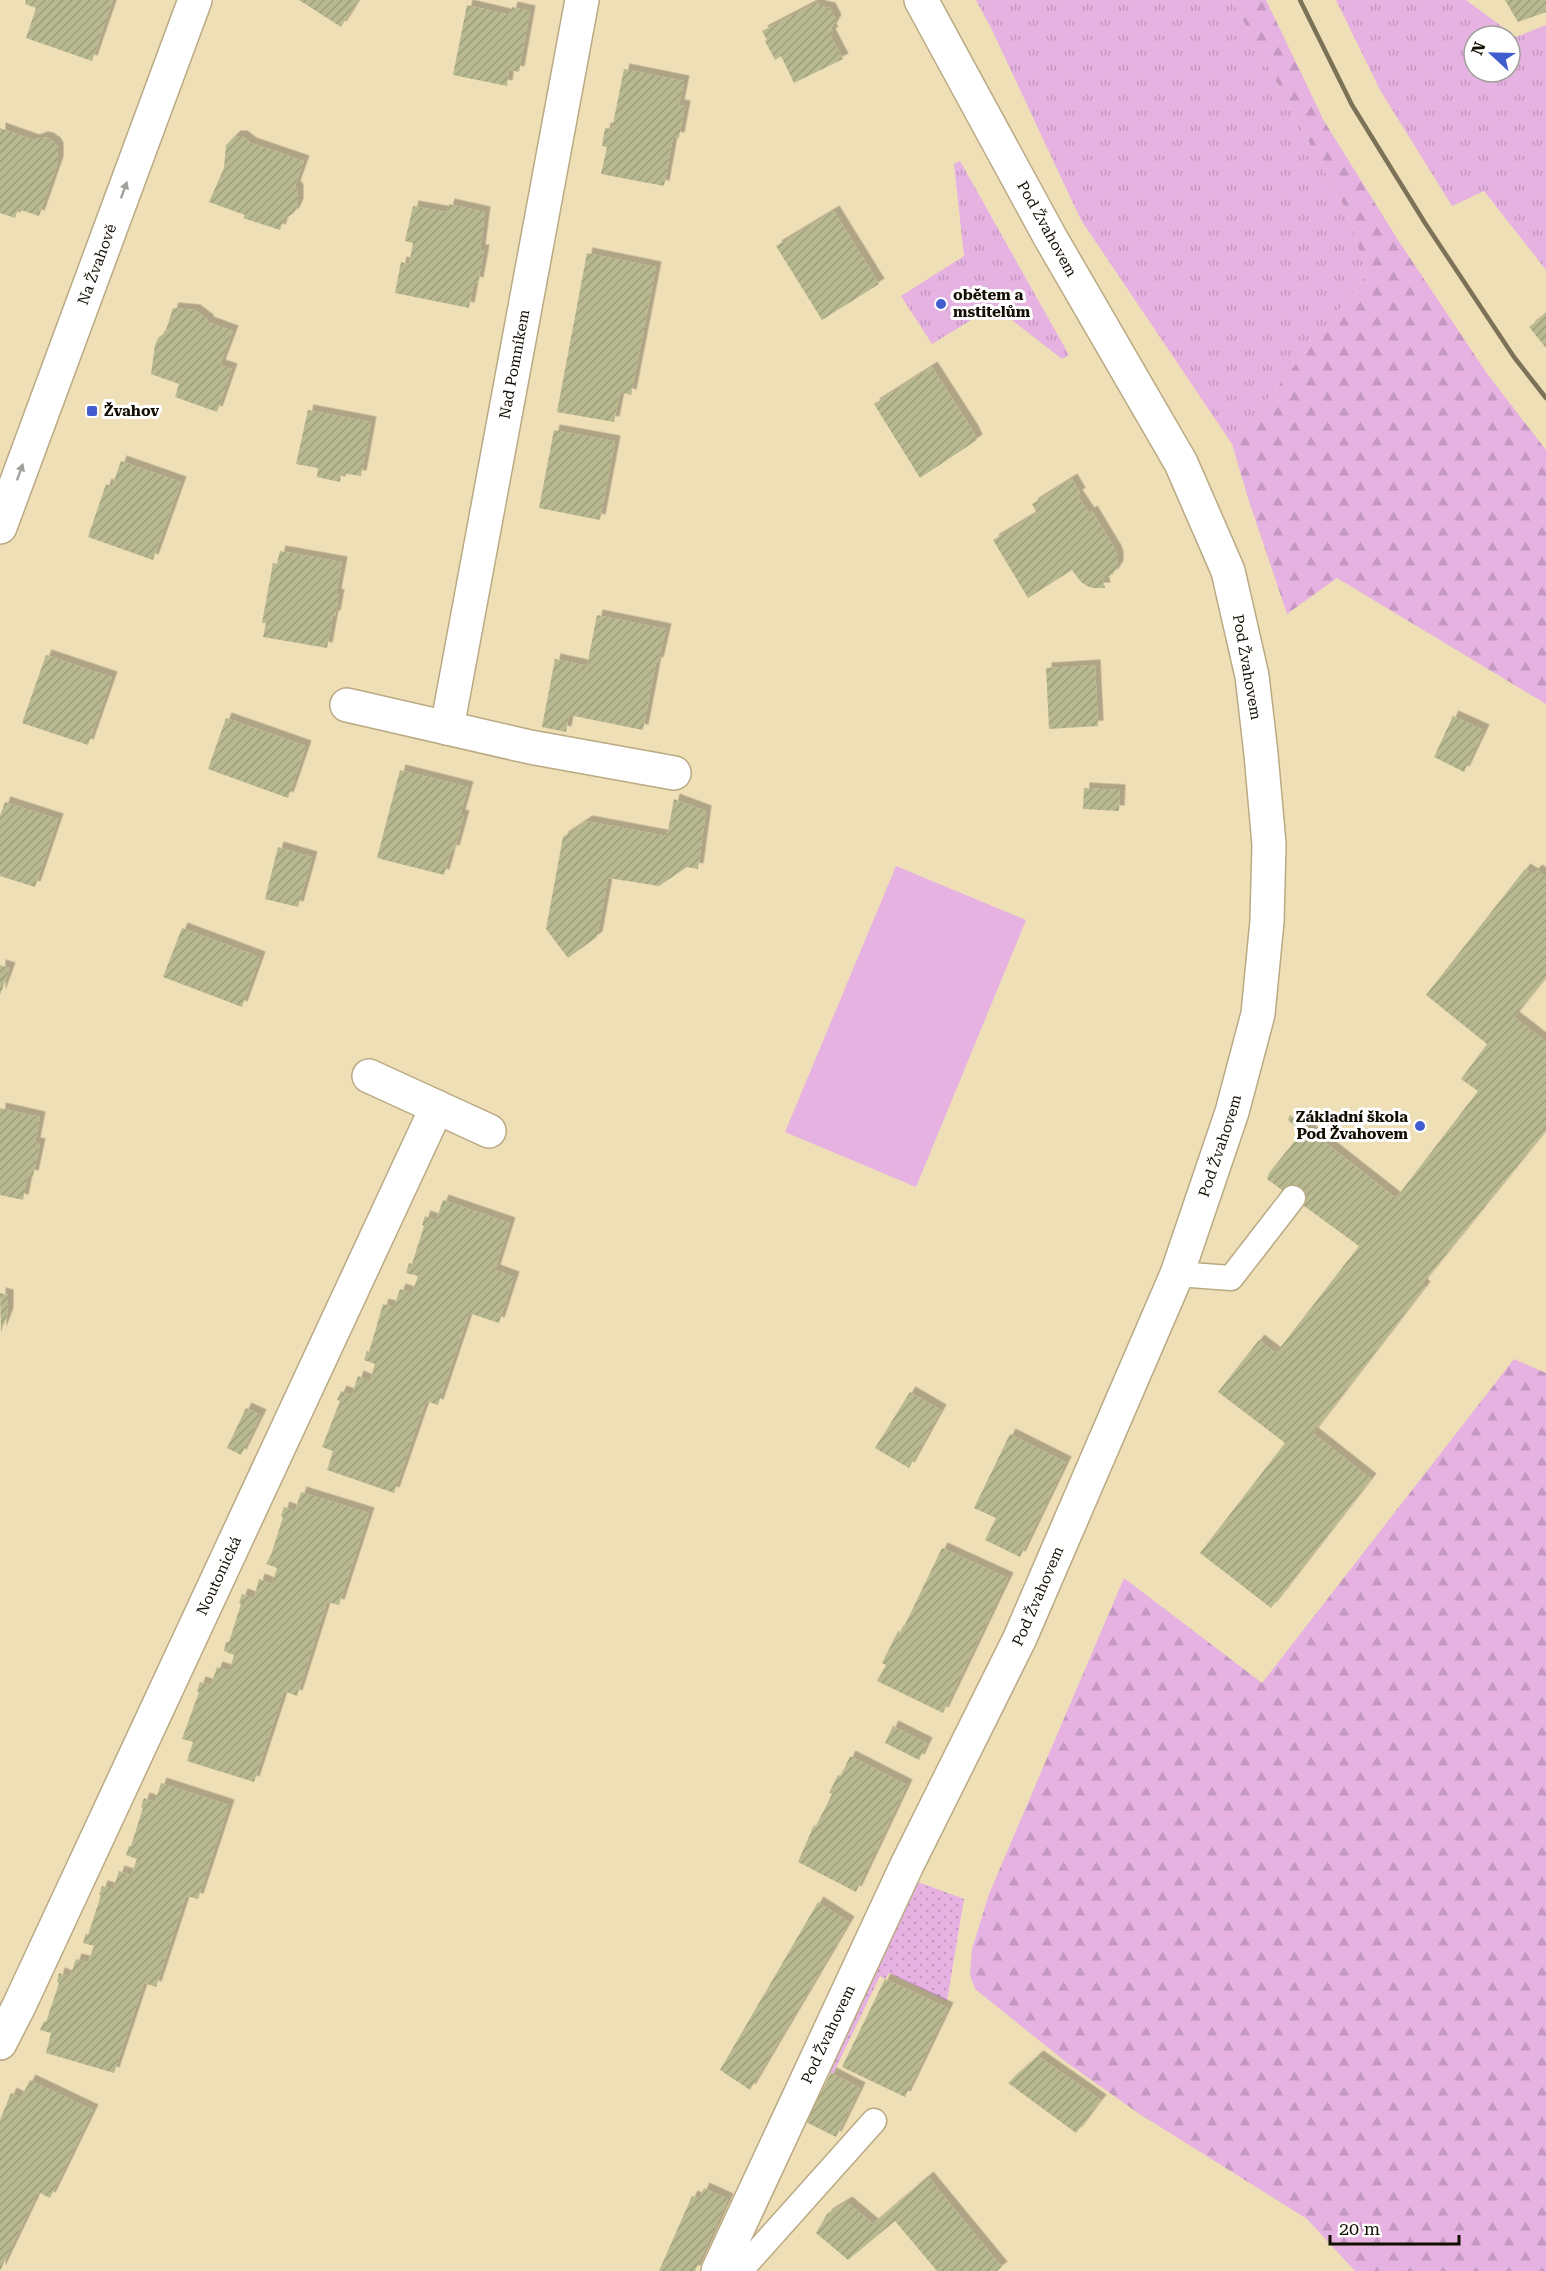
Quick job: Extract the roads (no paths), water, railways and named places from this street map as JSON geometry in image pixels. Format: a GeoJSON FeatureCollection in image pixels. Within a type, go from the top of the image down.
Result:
{"type":"FeatureCollection","features":[{"type":"Feature","properties":{"kind":"street","name":"Na Žvahově"},"geometry":{"type":"LineString","coordinates":[[0,527],[195,0]]}},
{"type":"Feature","properties":{"kind":"street","name":"Nad Pomníkem"},"geometry":{"type":"LineString","coordinates":[[447,728],[582,0]]}},
{"type":"Feature","properties":{"kind":"street","name":"Pod Žvahovem"},"geometry":{"type":"LineString","coordinates":[[718,2271],[902,1876],[1020,1638],[1177,1274],[1232,1112],[1258,1014],[1267,921],[1269,844],[1262,754],[1252,676],[1228,571],[1181,462],[1050,237],[921,0]]}},
{"type":"Feature","properties":{"kind":"street"},"geometry":{"type":"LineString","coordinates":[[347,705],[537,749],[674,773]]}},
{"type":"Feature","properties":{"kind":"street"},"geometry":{"type":"LineString","coordinates":[[369,1076],[489,1131]]}},
{"type":"Feature","properties":{"kind":"street","name":"Noutonická"},"geometry":{"type":"LineString","coordinates":[[0,2043],[437,1107]]}},
{"type":"Feature","properties":{"kind":"lane"},"geometry":{"type":"LineString","coordinates":[[1177,1274],[1232,1278],[1293,1198]]}},
{"type":"Feature","properties":{"kind":"lane"},"geometry":{"type":"LineString","coordinates":[[740,2271],[874,2121]]}},
{"type":"Feature","properties":{"kind":"railway"},"geometry":{"type":"LineString","coordinates":[[1300,0],[1352,105],[1425,223],[1514,357],[1546,398]]}},
{"type":"Feature","properties":{"kind":"place","name":"obětem a mstitelům"},"geometry":{"type":"Point","coordinates":[941,304]}},
{"type":"Feature","properties":{"kind":"place","name":"Žvahov"},"geometry":{"type":"Point","coordinates":[92,411]}},
{"type":"Feature","properties":{"kind":"place","name":"Základní škola Pod Žvahovem"},"geometry":{"type":"Point","coordinates":[1420,1126]}}]}
